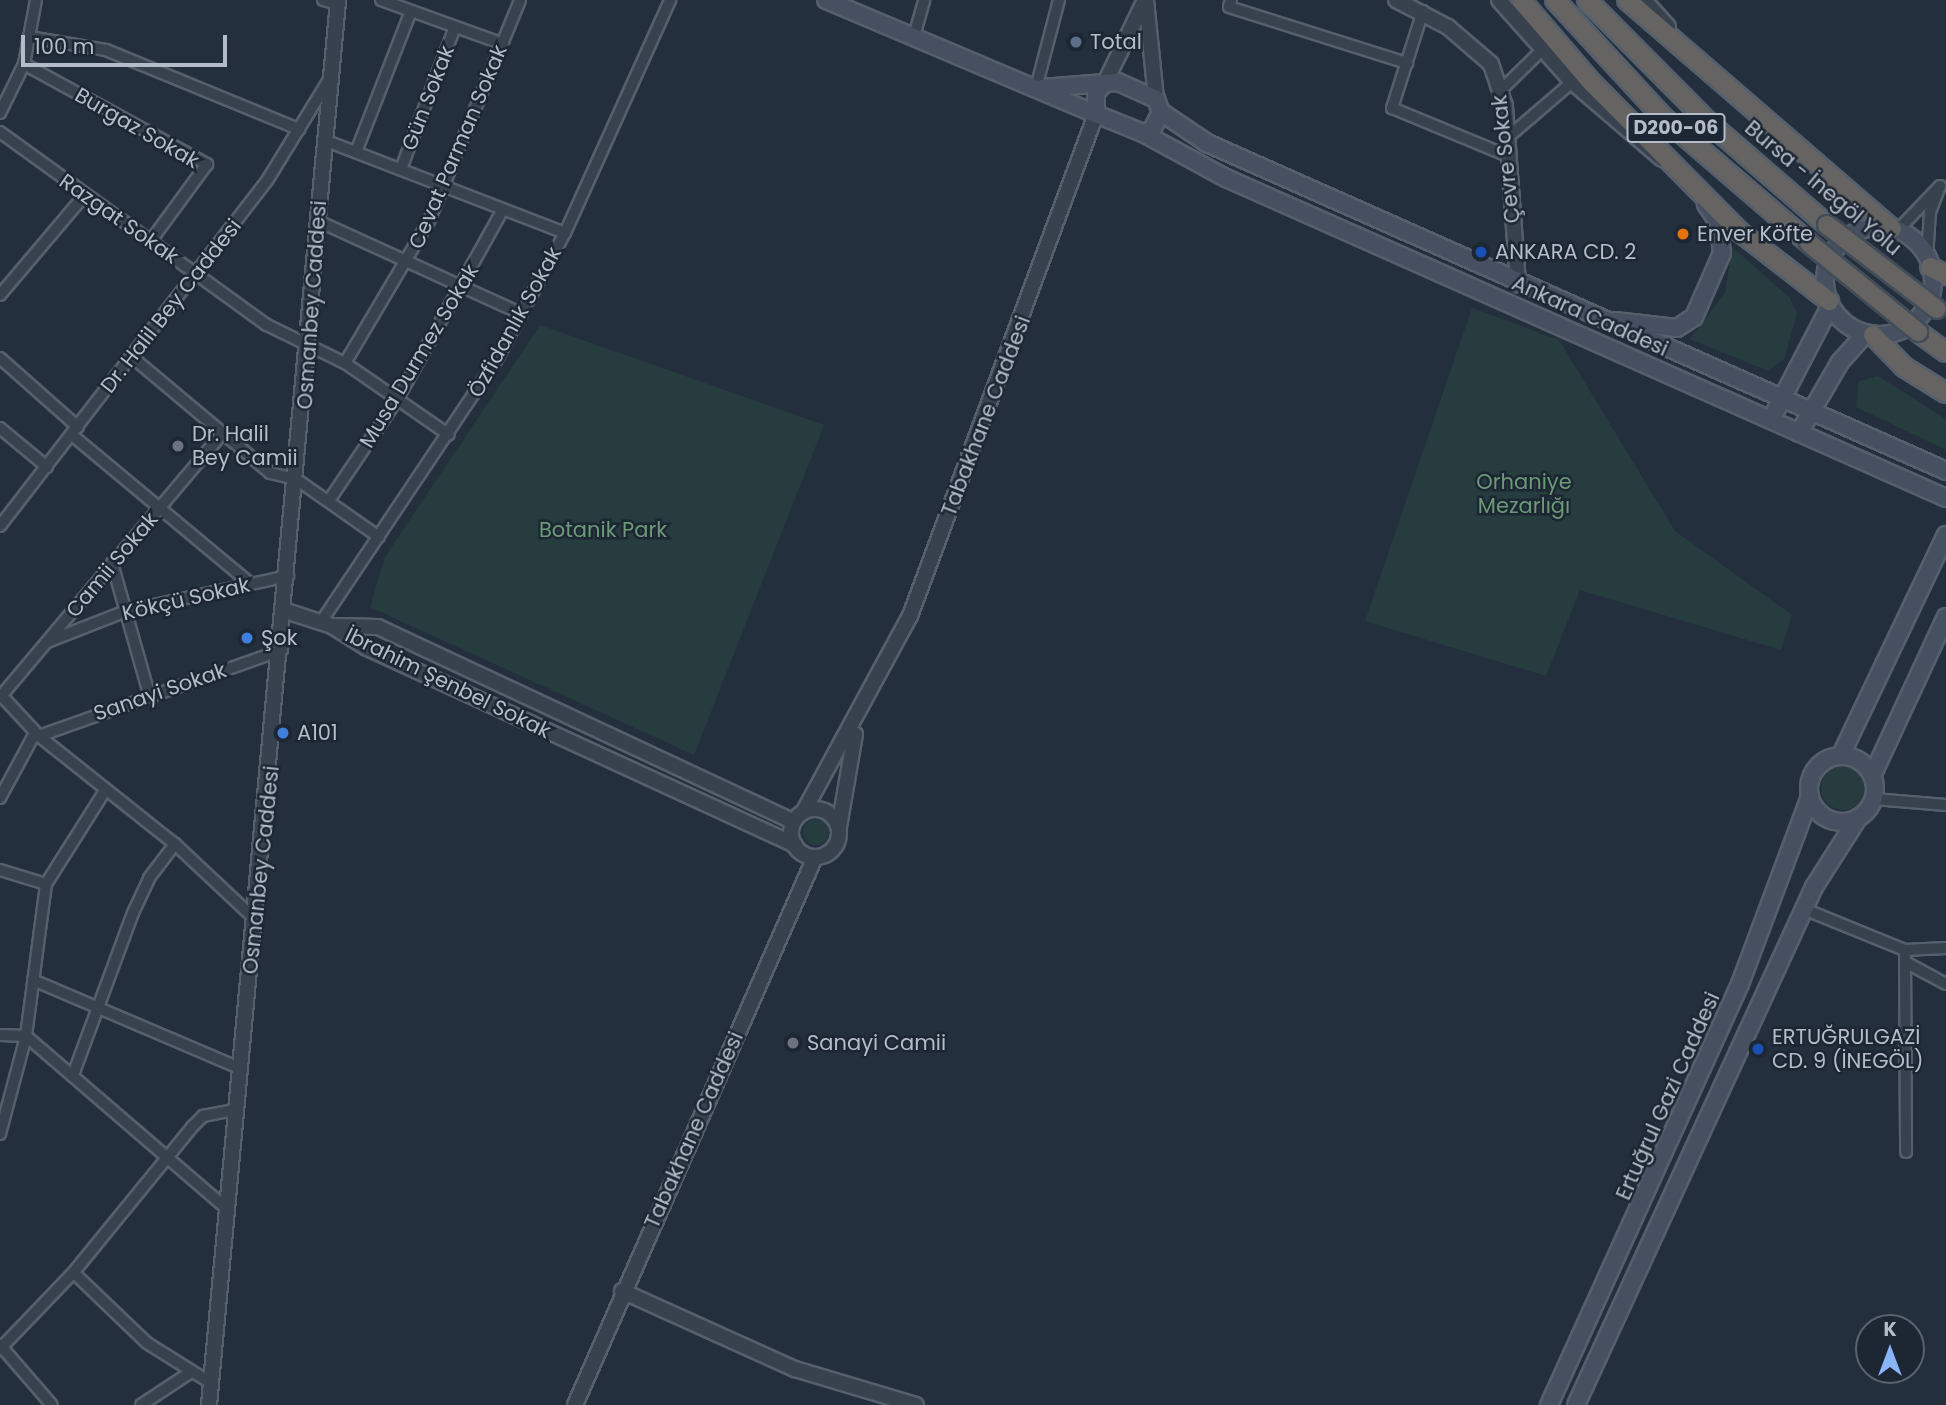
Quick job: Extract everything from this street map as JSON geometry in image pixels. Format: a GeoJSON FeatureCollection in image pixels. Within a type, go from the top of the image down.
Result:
{"type":"FeatureCollection","features":[{"type":"Feature","properties":{"kind":"highway"},"geometry":{"type":"LineString","coordinates":[[1521,0],[1697,190],[1830,304]]}},
{"type":"Feature","properties":{"kind":"highway","name":"D200-06"},"geometry":{"type":"LineString","coordinates":[[1555,0],[1665,119],[1809,243],[1946,352]]}},
{"type":"Feature","properties":{"kind":"highway","name":"Bursa - İnegöl Yolu"},"geometry":{"type":"LineString","coordinates":[[1587,0],[1707,121],[1827,225],[1941,313]]}},
{"type":"Feature","properties":{"kind":"highway"},"geometry":{"type":"LineString","coordinates":[[1627,0],[1895,230]]}},
{"type":"Feature","properties":{"kind":"highway"},"geometry":{"type":"LineString","coordinates":[[1870,334],[1904,367],[1946,393]]}},
{"type":"Feature","properties":{"kind":"main road"},"geometry":{"type":"LineString","coordinates":[[826,0],[853,5],[914,36],[1036,88]]}},
{"type":"Feature","properties":{"kind":"main road"},"geometry":{"type":"LineString","coordinates":[[1096,114],[1096,92],[1105,83]]}},
{"type":"Feature","properties":{"kind":"main road","name":"Ankara Caddesi"},"geometry":{"type":"LineString","coordinates":[[1036,88],[1105,83],[1130,85],[1207,143],[1587,317],[1810,409],[1946,471]]}},
{"type":"Feature","properties":{"kind":"main road","name":"Ankara Caddesi"},"geometry":{"type":"LineString","coordinates":[[1036,88],[1143,133],[1226,178],[1946,498]]}},
{"type":"Feature","properties":{"kind":"main road"},"geometry":{"type":"LineString","coordinates":[[1143,133],[1158,122],[1158,105]]}},
{"type":"Feature","properties":{"kind":"main road"},"geometry":{"type":"LineString","coordinates":[[1587,317],[1677,328],[1694,317],[1722,253],[1718,222],[1697,190]]}},
{"type":"Feature","properties":{"kind":"main road"},"geometry":{"type":"LineString","coordinates":[[1866,229],[1895,230],[1934,267],[1930,300],[1921,315],[1899,331],[1870,334],[1841,320],[1830,304],[1825,271],[1842,241],[1866,229]]}},
{"type":"Feature","properties":{"kind":"main road"},"geometry":{"type":"LineString","coordinates":[[1772,420],[1830,304]]}},
{"type":"Feature","properties":{"kind":"main road"},"geometry":{"type":"LineString","coordinates":[[1799,432],[1810,409],[1870,334]]}},
{"type":"Feature","properties":{"kind":"main road"},"geometry":{"type":"LineString","coordinates":[[1858,818],[1829,819],[1810,797],[1815,769],[1841,755],[1946,535]]}},
{"type":"Feature","properties":{"kind":"main road"},"geometry":{"type":"LineString","coordinates":[[1576,1405],[1804,909],[1858,818],[1874,799],[1873,774],[1946,617]]}},
{"type":"Feature","properties":{"kind":"main road"},"geometry":{"type":"LineString","coordinates":[[1841,755],[1860,760],[1873,774]]}},
{"type":"Feature","properties":{"kind":"main road","name":"Ertuğrul Gazi Caddesi"},"geometry":{"type":"LineString","coordinates":[[1549,1405],[1735,996],[1810,797]]}},
{"type":"Feature","properties":{"kind":"street"},"geometry":{"type":"LineString","coordinates":[[0,113],[24,64],[36,0]]}},
{"type":"Feature","properties":{"kind":"street"},"geometry":{"type":"LineString","coordinates":[[323,0],[338,2]]}},
{"type":"Feature","properties":{"kind":"street"},"geometry":{"type":"LineString","coordinates":[[382,0],[503,44]]}},
{"type":"Feature","properties":{"kind":"street","name":"Cevat Parman Sokak"},"geometry":{"type":"LineString","coordinates":[[345,363],[411,258],[445,186],[520,0]]}},
{"type":"Feature","properties":{"kind":"street","name":"Özfidanlık Sokak"},"geometry":{"type":"LineString","coordinates":[[326,624],[379,537],[449,435],[522,314],[565,233],[670,0]]}},
{"type":"Feature","properties":{"kind":"street"},"geometry":{"type":"LineString","coordinates":[[914,36],[924,0]]}},
{"type":"Feature","properties":{"kind":"street"},"geometry":{"type":"LineString","coordinates":[[1036,88],[1059,0]]}},
{"type":"Feature","properties":{"kind":"street"},"geometry":{"type":"LineString","coordinates":[[1105,83],[1145,0]]}},
{"type":"Feature","properties":{"kind":"street"},"geometry":{"type":"LineString","coordinates":[[1145,0],[1158,105]]}},
{"type":"Feature","properties":{"kind":"street"},"geometry":{"type":"LineString","coordinates":[[1231,0],[1229,7],[1406,63]]}},
{"type":"Feature","properties":{"kind":"street","name":"Çevre Sokak"},"geometry":{"type":"LineString","coordinates":[[1399,0],[1423,11],[1491,64],[1500,91],[1507,138],[1518,285]]}},
{"type":"Feature","properties":{"kind":"street"},"geometry":{"type":"LineString","coordinates":[[1499,0],[1572,82],[1638,145],[1672,165]]}},
{"type":"Feature","properties":{"kind":"street"},"geometry":{"type":"LineString","coordinates":[[1644,0],[1706,70]]}},
{"type":"Feature","properties":{"kind":"street","name":"Osmanbey Caddesi"},"geometry":{"type":"LineString","coordinates":[[209,1405],[233,1110],[256,920],[282,650],[338,2]]}},
{"type":"Feature","properties":{"kind":"street"},"geometry":{"type":"LineString","coordinates":[[356,152],[411,11]]}},
{"type":"Feature","properties":{"kind":"street"},"geometry":{"type":"LineString","coordinates":[[1423,11],[1392,107],[1508,156]]}},
{"type":"Feature","properties":{"kind":"street","name":"Gün Sokak"},"geometry":{"type":"LineString","coordinates":[[401,169],[455,27]]}},
{"type":"Feature","properties":{"kind":"street"},"geometry":{"type":"LineString","coordinates":[[29,37],[106,50],[299,129]]}},
{"type":"Feature","properties":{"kind":"street"},"geometry":{"type":"LineString","coordinates":[[1500,91],[1542,50]]}},
{"type":"Feature","properties":{"kind":"street","name":"Burgaz Sokak"},"geometry":{"type":"LineString","coordinates":[[24,64],[207,164],[150,242]]}},
{"type":"Feature","properties":{"kind":"street","name":"Dr. Halil Bey Caddesi"},"geometry":{"type":"LineString","coordinates":[[0,526],[197,274],[299,129],[330,78]]}},
{"type":"Feature","properties":{"kind":"street"},"geometry":{"type":"LineString","coordinates":[[1507,138],[1572,82]]}},
{"type":"Feature","properties":{"kind":"street","name":"Tabakhane Caddesi"},"geometry":{"type":"LineString","coordinates":[[862,712],[915,603],[1096,114]]}},
{"type":"Feature","properties":{"kind":"street","name":"Razgat Sokak"},"geometry":{"type":"LineString","coordinates":[[0,132],[150,242],[309,350],[345,363],[449,435]]}},
{"type":"Feature","properties":{"kind":"street"},"geometry":{"type":"LineString","coordinates":[[324,140],[565,233]]}},
{"type":"Feature","properties":{"kind":"street"},"geometry":{"type":"LineString","coordinates":[[1895,230],[1943,181]]}},
{"type":"Feature","properties":{"kind":"street"},"geometry":{"type":"LineString","coordinates":[[1934,267],[1930,212],[1943,181]]}},
{"type":"Feature","properties":{"kind":"street"},"geometry":{"type":"LineString","coordinates":[[0,295],[84,195]]}},
{"type":"Feature","properties":{"kind":"street","name":"Musa Durmez Sokak"},"geometry":{"type":"LineString","coordinates":[[330,499],[398,398],[465,283],[503,209]]}},
{"type":"Feature","properties":{"kind":"street"},"geometry":{"type":"LineString","coordinates":[[318,221],[411,258],[522,314]]}},
{"type":"Feature","properties":{"kind":"street"},"geometry":{"type":"LineString","coordinates":[[132,357],[270,473],[296,479],[330,499],[379,537]]}},
{"type":"Feature","properties":{"kind":"street"},"geometry":{"type":"LineString","coordinates":[[0,358],[75,431],[251,584]]}},
{"type":"Feature","properties":{"kind":"street"},"geometry":{"type":"LineString","coordinates":[[0,429],[47,467]]}},
{"type":"Feature","properties":{"kind":"street","name":"Camii Sokak"},"geometry":{"type":"LineString","coordinates":[[1,695],[222,434]]}},
{"type":"Feature","properties":{"kind":"street"},"geometry":{"type":"LineString","coordinates":[[113,563],[149,694]]}},
{"type":"Feature","properties":{"kind":"street","name":"Kökçü Sokak"},"geometry":{"type":"LineString","coordinates":[[47,642],[126,611],[288,576]]}},
{"type":"Feature","properties":{"kind":"street"},"geometry":{"type":"LineString","coordinates":[[285,611],[326,624]]}},
{"type":"Feature","properties":{"kind":"street","name":"İbrahim Şenbel Sokak"},"geometry":{"type":"LineString","coordinates":[[326,624],[378,627],[557,712],[799,816]]}},
{"type":"Feature","properties":{"kind":"street","name":"İbrahim Şenbel Sokak"},"geometry":{"type":"LineString","coordinates":[[326,624],[367,648],[795,845]]}},
{"type":"Feature","properties":{"kind":"street","name":"Sanayi Sokak"},"geometry":{"type":"LineString","coordinates":[[37,734],[282,650]]}},
{"type":"Feature","properties":{"kind":"street"},"geometry":{"type":"LineString","coordinates":[[1,695],[37,734],[175,844],[256,920]]}},
{"type":"Feature","properties":{"kind":"street"},"geometry":{"type":"LineString","coordinates":[[548,731],[557,712]]}},
{"type":"Feature","properties":{"kind":"street"},"geometry":{"type":"LineString","coordinates":[[862,712],[843,780],[839,832],[835,846],[815,856],[795,845],[799,816],[862,712]]}},
{"type":"Feature","properties":{"kind":"street"},"geometry":{"type":"LineString","coordinates":[[0,798],[37,734]]}},
{"type":"Feature","properties":{"kind":"street"},"geometry":{"type":"LineString","coordinates":[[0,1134],[26,1036],[46,884],[106,789]]}},
{"type":"Feature","properties":{"kind":"street"},"geometry":{"type":"LineString","coordinates":[[1874,799],[1946,806]]}},
{"type":"Feature","properties":{"kind":"street"},"geometry":{"type":"LineString","coordinates":[[799,816],[828,813],[839,832]]}},
{"type":"Feature","properties":{"kind":"street"},"geometry":{"type":"LineString","coordinates":[[73,1075],[101,1009],[143,890],[175,844]]}},
{"type":"Feature","properties":{"kind":"street","name":"Tabakhane Caddesi"},"geometry":{"type":"LineString","coordinates":[[575,1405],[622,1291],[815,856]]}},
{"type":"Feature","properties":{"kind":"street"},"geometry":{"type":"LineString","coordinates":[[0,870],[46,884]]}},
{"type":"Feature","properties":{"kind":"street"},"geometry":{"type":"LineString","coordinates":[[1804,909],[1905,950],[1946,948]]}},
{"type":"Feature","properties":{"kind":"street"},"geometry":{"type":"LineString","coordinates":[[1905,950],[1906,1152]]}},
{"type":"Feature","properties":{"kind":"street"},"geometry":{"type":"LineString","coordinates":[[1907,963],[1946,984]]}},
{"type":"Feature","properties":{"kind":"street"},"geometry":{"type":"LineString","coordinates":[[33,980],[239,1068]]}},
{"type":"Feature","properties":{"kind":"street"},"geometry":{"type":"LineString","coordinates":[[0,1035],[26,1036],[225,1207]]}},
{"type":"Feature","properties":{"kind":"street"},"geometry":{"type":"LineString","coordinates":[[52,1405],[1,1347],[74,1273],[203,1116],[233,1110]]}},
{"type":"Feature","properties":{"kind":"street"},"geometry":{"type":"LineString","coordinates":[[74,1273],[147,1343],[211,1383]]}},
{"type":"Feature","properties":{"kind":"street"},"geometry":{"type":"LineString","coordinates":[[622,1291],[795,1369],[916,1405]]}},
{"type":"Feature","properties":{"kind":"street"},"geometry":{"type":"LineString","coordinates":[[141,1405],[191,1372]]}},
{"type":"Feature","properties":{"kind":"green space"},"geometry":{"type":"Polygon","coordinates":[[[1732,247],[1790,298],[1797,314],[1784,359],[1768,371],[1690,339],[1725,293],[1732,247]]]}},
{"type":"Feature","properties":{"kind":"green space","name":"Orhaniye Mezarlığı"},"geometry":{"type":"Polygon","coordinates":[[[1472,308],[1559,340],[1675,531],[1792,615],[1781,650],[1580,590],[1546,676],[1365,621],[1472,308]]]}},
{"type":"Feature","properties":{"kind":"green space","name":"Botanik Park"},"geometry":{"type":"Polygon","coordinates":[[[540,325],[824,425],[694,755],[370,607],[385,557],[540,325]]]}},
{"type":"Feature","properties":{"kind":"green space"},"geometry":{"type":"Polygon","coordinates":[[[1878,376],[1946,419],[1946,450],[1856,407],[1859,381],[1878,376]]]}},
{"type":"Feature","properties":{"kind":"green space"},"geometry":{"type":"Polygon","coordinates":[[[1843,766],[1858,773],[1865,788],[1858,803],[1843,810],[1828,803],[1821,788],[1828,773],[1843,766]]]}},
{"type":"Feature","properties":{"kind":"green space"},"geometry":{"type":"Polygon","coordinates":[[[816,819],[825,823],[829,832],[825,841],[816,845],[807,841],[803,832],[807,823],[816,819]]]}},
{"type":"Feature","properties":{"kind":"place","name":"Total"},"geometry":{"type":"Point","coordinates":[1076,42]}},
{"type":"Feature","properties":{"kind":"place","name":"Enver Köfte"},"geometry":{"type":"Point","coordinates":[1683,234]}},
{"type":"Feature","properties":{"kind":"place","name":"ANKARA CD. 2"},"geometry":{"type":"Point","coordinates":[1481,252]}},
{"type":"Feature","properties":{"kind":"place","name":"Dr. Halil Bey Camii"},"geometry":{"type":"Point","coordinates":[178,446]}},
{"type":"Feature","properties":{"kind":"place","name":"Şok"},"geometry":{"type":"Point","coordinates":[247,638]}},
{"type":"Feature","properties":{"kind":"place","name":"A101"},"geometry":{"type":"Point","coordinates":[283,733]}},
{"type":"Feature","properties":{"kind":"place","name":"Sanayi Camii"},"geometry":{"type":"Point","coordinates":[793,1043]}},
{"type":"Feature","properties":{"kind":"place","name":"ERTUĞRULGAZİ CD. 9 (İNEGÖL)"},"geometry":{"type":"Point","coordinates":[1758,1049]}}]}
